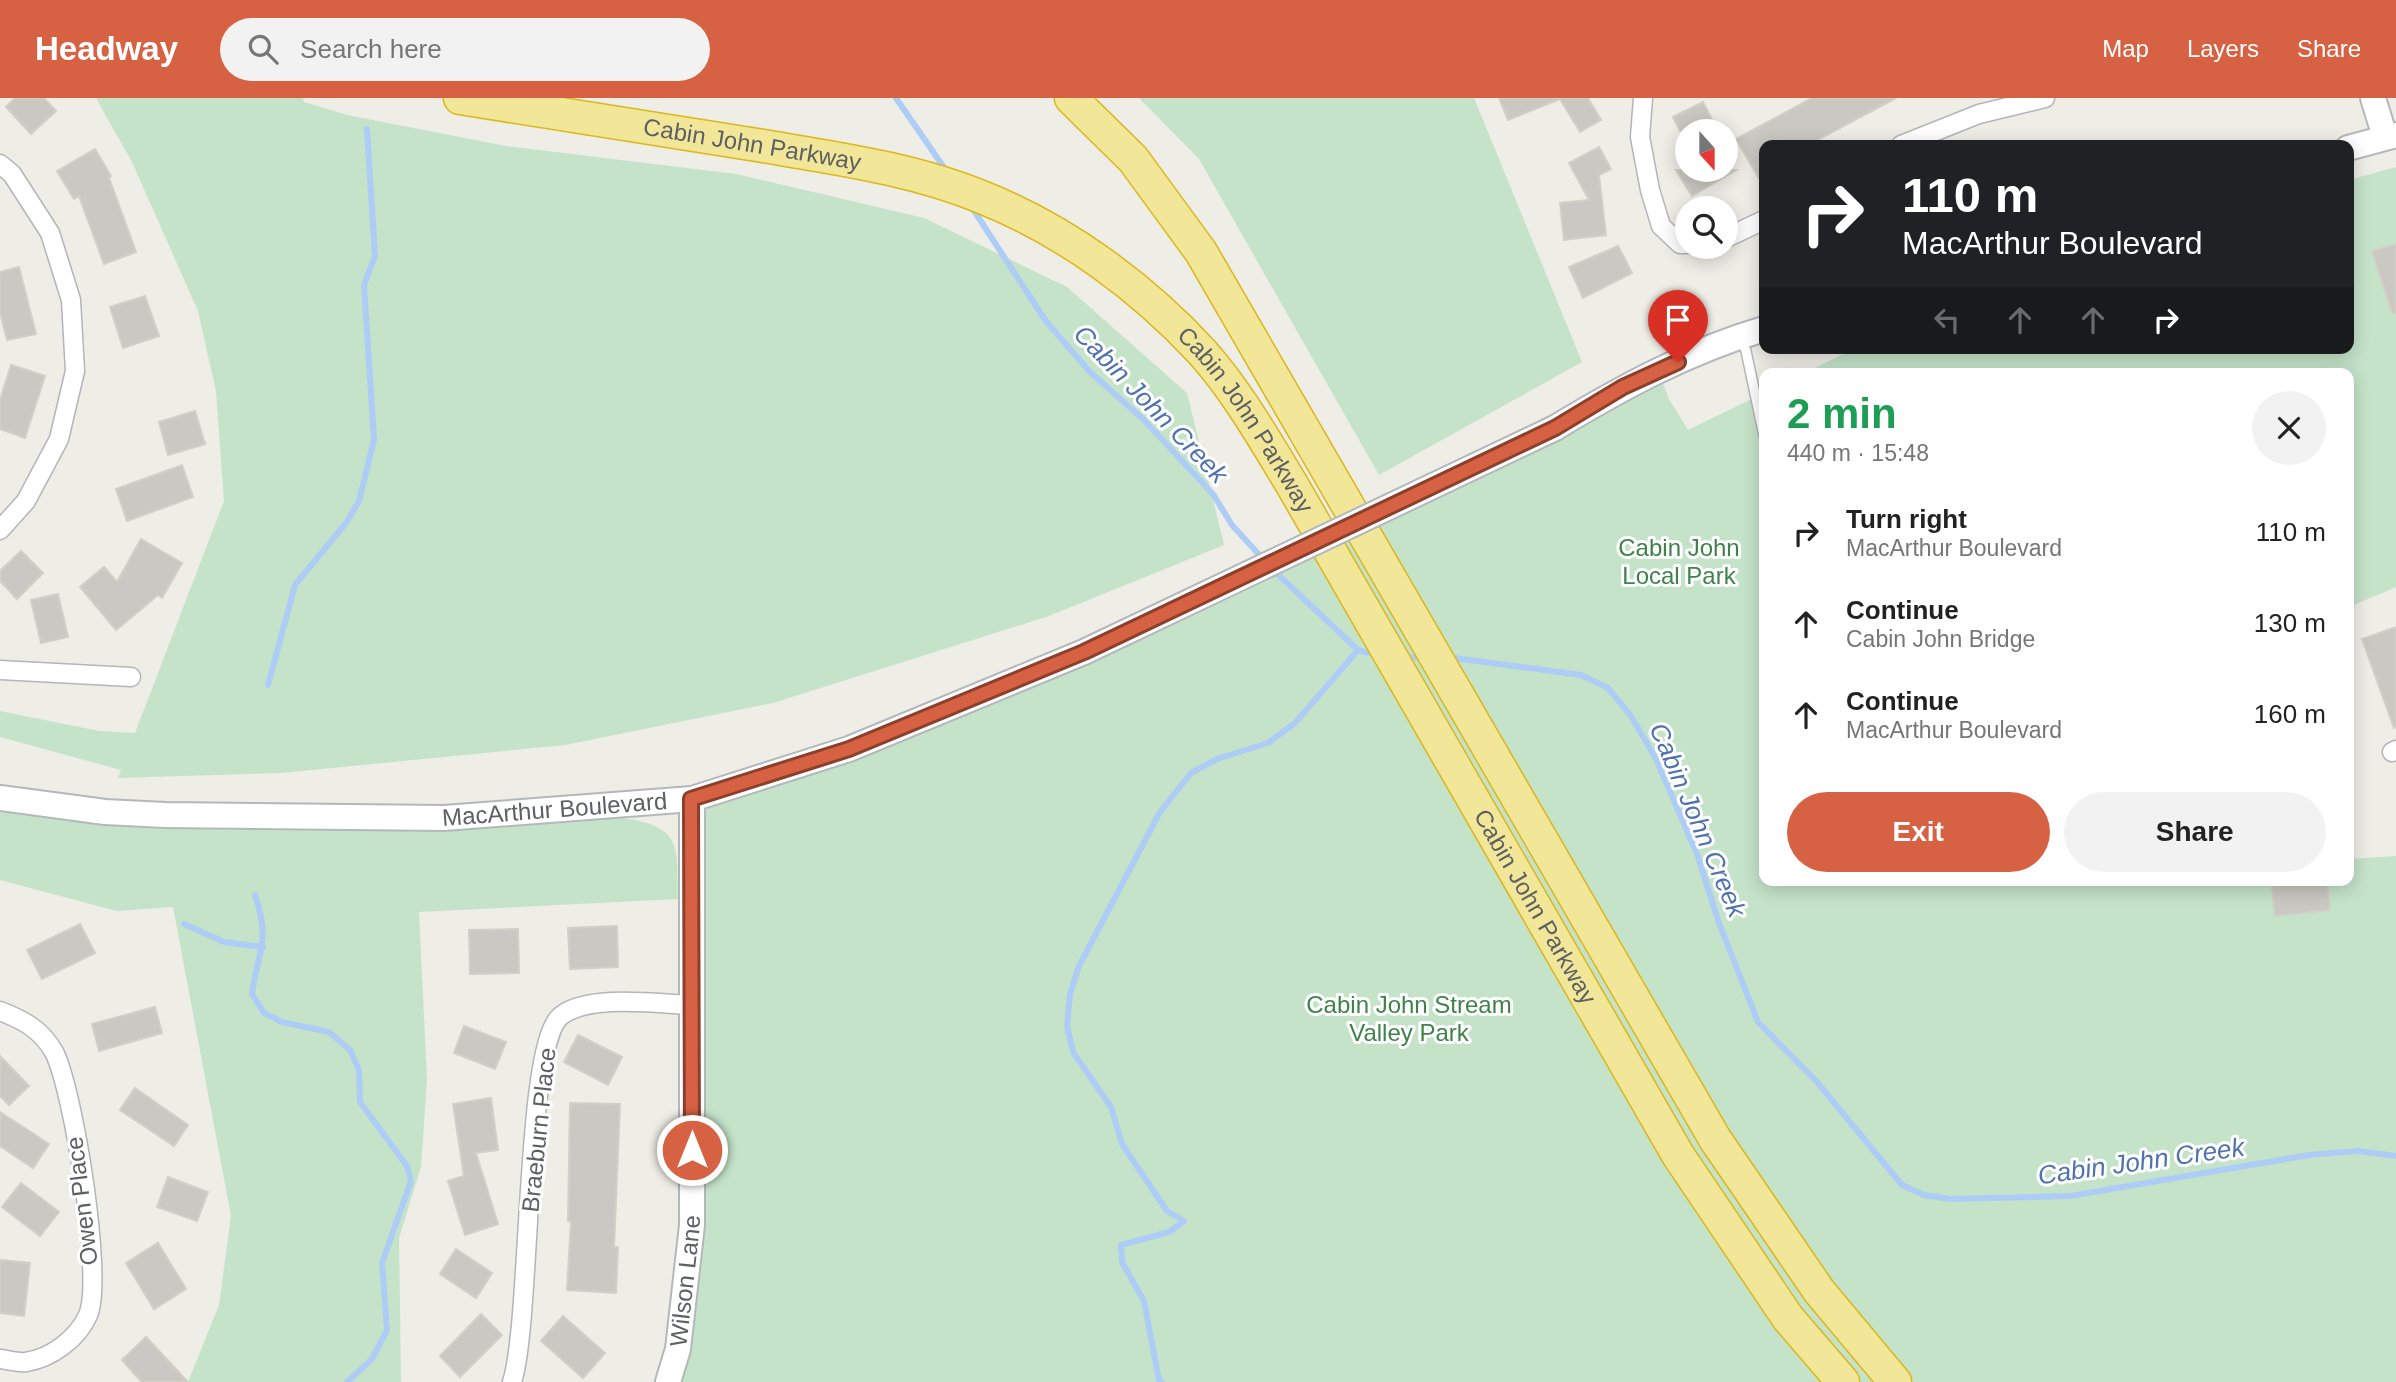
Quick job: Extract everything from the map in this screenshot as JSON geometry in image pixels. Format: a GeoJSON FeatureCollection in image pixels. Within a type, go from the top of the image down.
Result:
{"type":"FeatureCollection","features":[{"type":"Feature","properties":{"kind":"highway","name":"Cabin John Parkway"},"geometry":{"type":"LineString","coordinates":[[460,98],[822,156],[899,171],[983,197],[1076,245],[1142,295],[1204,354],[1259,430],[1678,1155],[1788,1318],[1843,1382]]}},
{"type":"Feature","properties":{"kind":"highway","name":"Cabin John Parkway"},"geometry":{"type":"LineString","coordinates":[[1071,98],[1133,159],[1201,252],[1715,1139],[1819,1291],[1895,1382]]}},
{"type":"Feature","properties":{"kind":"main road"},"geometry":{"type":"LineString","coordinates":[[2354,146],[2391,136],[2373,98]]}},
{"type":"Feature","properties":{"kind":"main road"},"geometry":{"type":"LineString","coordinates":[[1740,337],[1759,331]]}},
{"type":"Feature","properties":{"kind":"main road","name":"MacArthur Boulevard"},"geometry":{"type":"LineString","coordinates":[[0,797],[105,812],[165,816],[444,818],[691,799],[849,749],[1084,652],[1555,428],[1623,387],[1740,337]]}},
{"type":"Feature","properties":{"kind":"main road","name":"Wilson Lane"},"geometry":{"type":"LineString","coordinates":[[668,1382],[678,1349],[692,1224],[694,1005],[691,799]]}},
{"type":"Feature","properties":{"kind":"street"},"geometry":{"type":"LineString","coordinates":[[1643,98],[1640,137],[1650,190],[1661,226],[1675,239]]}},
{"type":"Feature","properties":{"kind":"street"},"geometry":{"type":"LineString","coordinates":[[1914,140],[1979,114],[2045,98]]}},
{"type":"Feature","properties":{"kind":"street"},"geometry":{"type":"LineString","coordinates":[[0,163],[12,174],[50,233],[71,300],[75,371],[59,439],[26,501],[0,530]]}},
{"type":"Feature","properties":{"kind":"street"},"geometry":{"type":"LineString","coordinates":[[1738,232],[1759,222]]}},
{"type":"Feature","properties":{"kind":"street"},"geometry":{"type":"LineString","coordinates":[[0,670],[131,677]]}},
{"type":"Feature","properties":{"kind":"street","name":"Braeburn Place"},"geometry":{"type":"LineString","coordinates":[[512,1382],[522,1333],[533,1159],[545,1048],[551,1029],[561,1015],[595,1003],[694,1005]]}},
{"type":"Feature","properties":{"kind":"street","name":"Owen Place"},"geometry":{"type":"LineString","coordinates":[[0,1011],[26,1021],[44,1037],[55,1054],[79,1146],[88,1218],[92,1293],[89,1314],[76,1334],[61,1348],[26,1363],[0,1359]]}},
{"type":"Feature","properties":{"kind":"lane"},"geometry":{"type":"LineString","coordinates":[[1740,337],[1746,351],[1759,412]]}},
{"type":"Feature","properties":{"kind":"green space"},"geometry":{"type":"Polygon","coordinates":[[[96,98],[303,98],[304,102],[347,115],[506,146],[736,174],[924,218],[1067,287],[1187,393],[1224,545],[1049,616],[773,703],[565,745],[281,773],[118,778],[121,770],[0,737],[0,711],[99,731],[135,733],[224,501],[216,391],[198,311],[132,162],[96,98]]]}},
{"type":"Feature","properties":{"kind":"green space"},"geometry":{"type":"Polygon","coordinates":[[[1139,98],[1474,98],[1582,362],[1379,475],[1199,159],[1139,98]]]}},
{"type":"Feature","properties":{"kind":"green space"},"geometry":{"type":"Polygon","coordinates":[[[2396,167],[2396,587],[2354,605],[2354,368],[1815,368],[1843,354],[2354,354],[2354,179],[2396,167]]]}},
{"type":"Feature","properties":{"kind":"green space","name":"Cabin John Stream Valley Park"},"geometry":{"type":"Polygon","coordinates":[[[1658,370],[1669,399],[1688,430],[1759,395],[1759,886],[2354,886],[2354,859],[2396,856],[2396,1382],[668,1382],[678,1348],[692,799],[905,728],[1658,370]]]}},
{"type":"Feature","properties":{"kind":"green space"},"geometry":{"type":"Polygon","coordinates":[[[0,809],[77,820],[233,830],[389,828],[624,818],[657,827],[673,842],[678,899],[419,912],[427,1080],[421,1167],[399,1238],[401,1382],[188,1382],[219,1305],[231,1216],[173,907],[117,911],[0,880],[0,809]]]}},
{"type":"Feature","properties":{"kind":"building"},"geometry":{"type":"Polygon","coordinates":[[[15,98],[44,98],[56,111],[31,134],[6,107],[15,98]]]}},
{"type":"Feature","properties":{"kind":"building"},"geometry":{"type":"Polygon","coordinates":[[[1499,98],[1588,98],[1601,120],[1580,132],[1560,99],[1508,120],[1499,98]]]}},
{"type":"Feature","properties":{"kind":"building"},"geometry":{"type":"Polygon","coordinates":[[[1812,98],[1896,98],[1817,140],[1759,140],[1759,178],[1738,138],[1812,98]]]}},
{"type":"Feature","properties":{"kind":"building"},"geometry":{"type":"Polygon","coordinates":[[[1703,102],[1712,119],[1675,121],[1673,117],[1703,102]]]}},
{"type":"Feature","properties":{"kind":"building"},"geometry":{"type":"Polygon","coordinates":[[[1599,147],[1611,169],[1599,175],[1606,235],[1564,240],[1560,203],[1589,200],[1569,163],[1599,147]]]}},
{"type":"Feature","properties":{"kind":"building"},"geometry":{"type":"Polygon","coordinates":[[[95,149],[111,176],[109,178],[136,252],[104,264],[79,196],[74,199],[57,171],[95,149]]]}},
{"type":"Feature","properties":{"kind":"building"},"geometry":{"type":"Polygon","coordinates":[[[1683,182],[1716,182],[1692,196],[1683,182]]]}},
{"type":"Feature","properties":{"kind":"building"},"geometry":{"type":"Polygon","coordinates":[[[2396,244],[2396,313],[2392,313],[2372,251],[2396,244]]]}},
{"type":"Feature","properties":{"kind":"building"},"geometry":{"type":"Polygon","coordinates":[[[1618,246],[1632,273],[1583,298],[1569,267],[1618,246]]]}},
{"type":"Feature","properties":{"kind":"building"},"geometry":{"type":"Polygon","coordinates":[[[19,267],[36,334],[7,340],[0,312],[0,272],[19,267]]]}},
{"type":"Feature","properties":{"kind":"building"},"geometry":{"type":"Polygon","coordinates":[[[145,296],[159,336],[123,348],[110,307],[145,296]]]}},
{"type":"Feature","properties":{"kind":"building"},"geometry":{"type":"Polygon","coordinates":[[[11,365],[45,376],[25,438],[0,429],[0,400],[11,365]]]}},
{"type":"Feature","properties":{"kind":"building"},"geometry":{"type":"Polygon","coordinates":[[[195,411],[205,444],[168,455],[159,422],[195,411]]]}},
{"type":"Feature","properties":{"kind":"building"},"geometry":{"type":"Polygon","coordinates":[[[182,465],[193,497],[127,521],[116,489],[182,465]]]}},
{"type":"Feature","properties":{"kind":"building"},"geometry":{"type":"Polygon","coordinates":[[[141,539],[182,563],[162,598],[158,595],[116,630],[80,587],[104,567],[117,582],[141,539]]]}},
{"type":"Feature","properties":{"kind":"building"},"geometry":{"type":"Polygon","coordinates":[[[21,551],[43,573],[17,599],[0,581],[0,571],[21,551]]]}},
{"type":"Feature","properties":{"kind":"building"},"geometry":{"type":"Polygon","coordinates":[[[58,594],[68,637],[41,643],[31,600],[58,594]]]}},
{"type":"Feature","properties":{"kind":"building"},"geometry":{"type":"Polygon","coordinates":[[[2396,627],[2396,727],[2394,728],[2362,639],[2396,627]]]}},
{"type":"Feature","properties":{"kind":"building"},"geometry":{"type":"Polygon","coordinates":[[[2271,886],[2328,886],[2330,910],[2275,916],[2271,886]]]}},
{"type":"Feature","properties":{"kind":"building"},"geometry":{"type":"Polygon","coordinates":[[[80,924],[95,953],[42,979],[27,950],[80,924]]]}},
{"type":"Feature","properties":{"kind":"building"},"geometry":{"type":"Polygon","coordinates":[[[617,926],[618,967],[570,969],[568,928],[617,926]]]}},
{"type":"Feature","properties":{"kind":"building"},"geometry":{"type":"Polygon","coordinates":[[[518,929],[519,973],[470,974],[469,930],[518,929]]]}},
{"type":"Feature","properties":{"kind":"building"},"geometry":{"type":"Polygon","coordinates":[[[155,1007],[162,1033],[99,1051],[92,1024],[155,1007]]]}},
{"type":"Feature","properties":{"kind":"building"},"geometry":{"type":"Polygon","coordinates":[[[464,1026],[506,1042],[495,1069],[454,1053],[464,1026]]]}},
{"type":"Feature","properties":{"kind":"building"},"geometry":{"type":"Polygon","coordinates":[[[578,1035],[622,1057],[608,1085],[564,1062],[578,1035]]]}},
{"type":"Feature","properties":{"kind":"building"},"geometry":{"type":"Polygon","coordinates":[[[0,1056],[29,1086],[9,1105],[0,1096],[0,1056]]]}},
{"type":"Feature","properties":{"kind":"building"},"geometry":{"type":"Polygon","coordinates":[[[135,1088],[188,1125],[174,1146],[120,1110],[135,1088]]]}},
{"type":"Feature","properties":{"kind":"building"},"geometry":{"type":"Polygon","coordinates":[[[491,1098],[498,1150],[476,1153],[498,1224],[465,1235],[448,1181],[464,1176],[453,1104],[491,1098]]]}},
{"type":"Feature","properties":{"kind":"building"},"geometry":{"type":"Polygon","coordinates":[[[570,1103],[620,1104],[614,1247],[618,1247],[616,1293],[567,1290],[571,1221],[568,1221],[570,1103]]]}},
{"type":"Feature","properties":{"kind":"building"},"geometry":{"type":"Polygon","coordinates":[[[0,1112],[49,1144],[33,1168],[0,1146],[0,1112]]]}},
{"type":"Feature","properties":{"kind":"building"},"geometry":{"type":"Polygon","coordinates":[[[168,1177],[208,1192],[197,1221],[157,1207],[168,1177]]]}},
{"type":"Feature","properties":{"kind":"building"},"geometry":{"type":"Polygon","coordinates":[[[21,1183],[59,1212],[40,1236],[2,1207],[21,1183]]]}},
{"type":"Feature","properties":{"kind":"building"},"geometry":{"type":"Polygon","coordinates":[[[158,1243],[186,1289],[154,1309],[126,1263],[158,1243]]]}},
{"type":"Feature","properties":{"kind":"building"},"geometry":{"type":"Polygon","coordinates":[[[456,1249],[492,1273],[476,1298],[440,1274],[456,1249]]]}},
{"type":"Feature","properties":{"kind":"building"},"geometry":{"type":"Polygon","coordinates":[[[0,1260],[30,1263],[24,1316],[0,1313],[0,1260]]]}},
{"type":"Feature","properties":{"kind":"building"},"geometry":{"type":"Polygon","coordinates":[[[481,1314],[502,1335],[460,1377],[440,1356],[481,1314]]]}},
{"type":"Feature","properties":{"kind":"building"},"geometry":{"type":"Polygon","coordinates":[[[563,1316],[605,1353],[583,1378],[541,1341],[563,1316]]]}},
{"type":"Feature","properties":{"kind":"building"},"geometry":{"type":"Polygon","coordinates":[[[146,1337],[188,1382],[142,1382],[122,1360],[146,1337]]]}},
{"type":"Feature","properties":{"kind":"waterway","name":"Cabin John Creek"},"geometry":{"type":"LineString","coordinates":[[896,98],[947,172]]}},
{"type":"Feature","properties":{"kind":"waterway"},"geometry":{"type":"LineString","coordinates":[[268,685],[295,585],[346,523],[359,501],[374,440],[364,285],[375,256],[367,129]]}},
{"type":"Feature","properties":{"kind":"waterway","name":"Cabin John Creek"},"geometry":{"type":"LineString","coordinates":[[971,206],[1045,320],[1090,372],[1143,419],[1213,494],[1232,525],[1264,560]]}},
{"type":"Feature","properties":{"kind":"waterway","name":"Cabin John Creek"},"geometry":{"type":"LineString","coordinates":[[1271,568],[1358,650],[1377,655]]}},
{"type":"Feature","properties":{"kind":"waterway"},"geometry":{"type":"LineString","coordinates":[[1162,1382],[1159,1380],[1144,1301],[1122,1262],[1121,1245],[1169,1232],[1184,1221],[1167,1211],[1122,1144],[1111,1107],[1073,1052],[1067,1026],[1070,994],[1079,966],[1160,812],[1191,773],[1217,759],[1268,743],[1295,723],[1358,650]]}},
{"type":"Feature","properties":{"kind":"waterway","name":"Cabin John Creek"},"geometry":{"type":"LineString","coordinates":[[1402,658],[1426,657]]}},
{"type":"Feature","properties":{"kind":"waterway","name":"Cabin John Creek"},"geometry":{"type":"LineString","coordinates":[[1447,657],[1581,675],[1608,688],[1631,716],[1656,759],[1697,854],[1719,923],[1758,1022],[1817,1082],[1902,1185],[1924,1195],[1950,1199],[2070,1196],[2309,1155],[2358,1151],[2396,1156]]}},
{"type":"Feature","properties":{"kind":"waterway"},"geometry":{"type":"LineString","coordinates":[[255,895],[263,936],[252,994],[264,1013],[282,1022],[329,1032],[350,1050],[359,1070],[360,1102],[407,1166],[411,1181],[382,1263],[387,1330],[372,1359],[347,1382]]}},
{"type":"Feature","properties":{"kind":"waterway"},"geometry":{"type":"LineString","coordinates":[[184,924],[224,942],[263,947]]}},
{"type":"Feature","properties":{"kind":"route"},"geometry":{"type":"LineString","coordinates":[[692,1150],[694,1005],[691,799],[849,749],[1084,652],[1555,428],[1623,387],[1678,362]]}},
{"type":"Feature","properties":{"kind":"park label","name":"Cabin John Local Park"},"geometry":{"type":"Point","coordinates":[1679,562]}}]}
